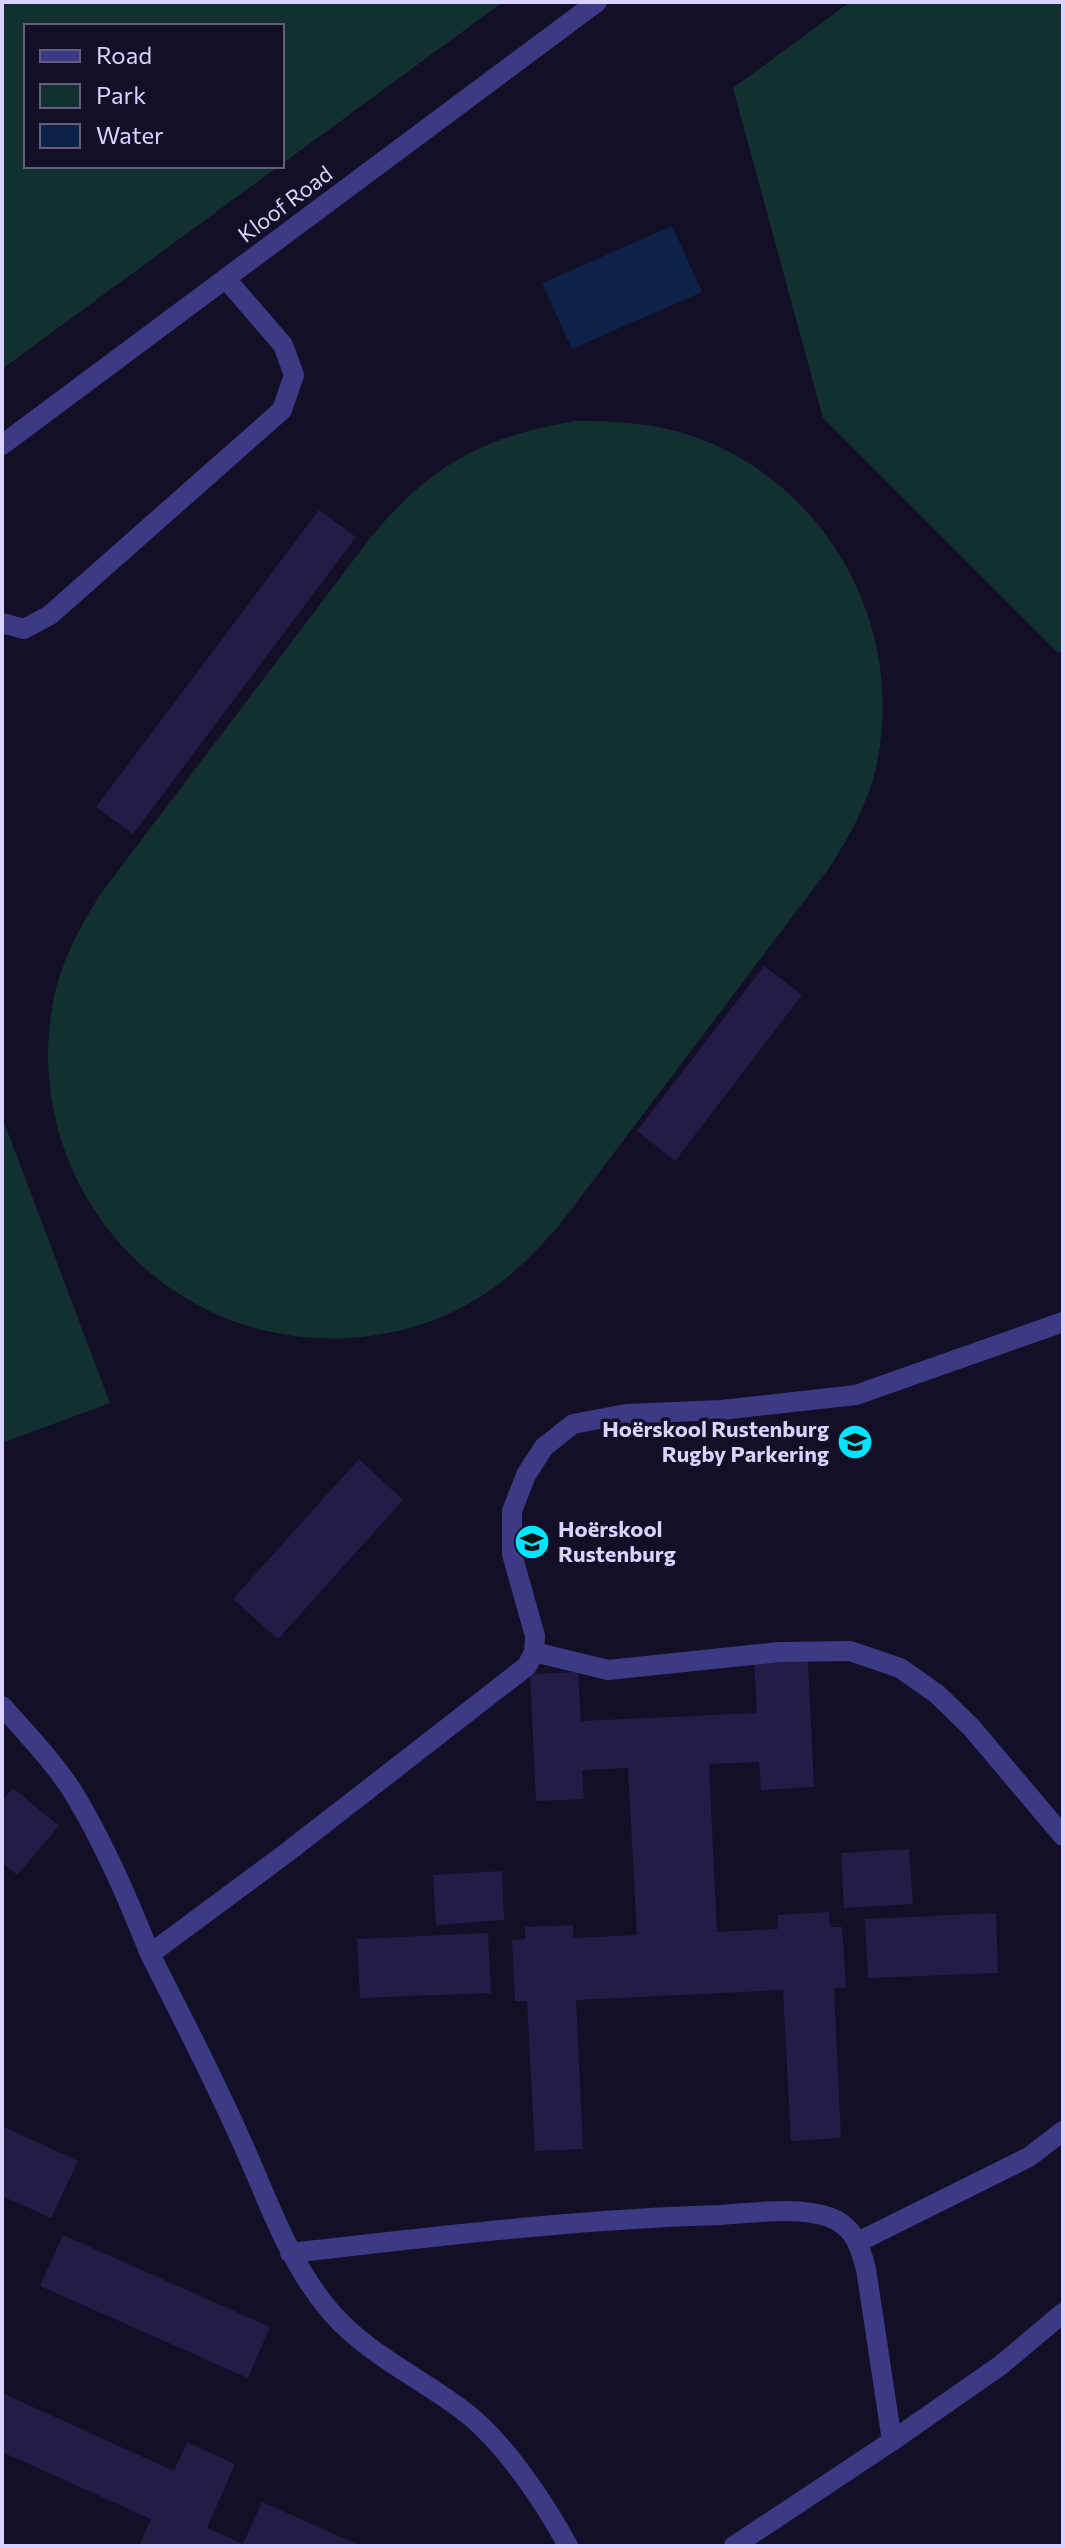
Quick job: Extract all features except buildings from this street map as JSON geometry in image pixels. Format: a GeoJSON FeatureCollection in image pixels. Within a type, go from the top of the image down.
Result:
{"type":"FeatureCollection","features":[{"type":"Feature","properties":{"kind":"street","name":"Kloof Road"},"geometry":{"type":"LineString","coordinates":[[2,445],[597,2]]}},
{"type":"Feature","properties":{"kind":"street"},"geometry":{"type":"LineString","coordinates":[[2,623],[24,629],[50,615],[282,410],[294,375],[283,345],[226,279]]}},
{"type":"Feature","properties":{"kind":"street"},"geometry":{"type":"LineString","coordinates":[[150,1954],[285,1854],[527,1666],[534,1652],[535,1636],[512,1554],[512,1511],[526,1475],[544,1447],[573,1424],[626,1414],[721,1410],[856,1395],[1063,1322]]}},
{"type":"Feature","properties":{"kind":"street"},"geometry":{"type":"LineString","coordinates":[[534,1652],[608,1670],[780,1652],[850,1651],[900,1668],[937,1694],[971,1727],[1063,1836]]}},
{"type":"Feature","properties":{"kind":"street"},"geometry":{"type":"LineString","coordinates":[[2,1706],[72,1791],[121,1883],[150,1954],[234,2126],[290,2253],[322,2303],[380,2357],[468,2414],[506,2454],[542,2503],[568,2546]]}},
{"type":"Feature","properties":{"kind":"street"},"geometry":{"type":"LineString","coordinates":[[858,2242],[1029,2157],[1063,2131]]}},
{"type":"Feature","properties":{"kind":"street"},"geometry":{"type":"LineString","coordinates":[[290,2253],[550,2224],[801,2212],[830,2217],[849,2228],[858,2242],[866,2269],[892,2441]]}},
{"type":"Feature","properties":{"kind":"street"},"geometry":{"type":"LineString","coordinates":[[734,2546],[1001,2365],[1063,2313]]}},
{"type":"Feature","properties":{"kind":"green space"},"geometry":{"type":"Polygon","coordinates":[[[2,2],[503,2],[284,163],[284,24],[24,24],[24,168],[276,168],[2,369],[2,2]]]}},
{"type":"Feature","properties":{"kind":"green space"},"geometry":{"type":"Polygon","coordinates":[[[850,2],[1063,2],[1063,651],[1058,653],[823,418],[733,88],[850,2]]]}},
{"type":"Feature","properties":{"kind":"green space"},"geometry":{"type":"Polygon","coordinates":[[[575,421],[636,424],[695,437],[742,459],[782,488],[817,523],[845,564],[866,609],[878,657],[883,707],[878,758],[865,801],[829,868],[561,1223],[507,1277],[483,1295],[450,1313],[385,1334],[317,1338],[294,1336],[236,1322],[184,1297],[139,1263],[102,1221],[74,1172],[55,1118],[48,1061],[53,1002],[66,958],[102,892],[371,537],[394,512],[438,472],[486,445],[575,421]]]}},
{"type":"Feature","properties":{"kind":"green space"},"geometry":{"type":"Polygon","coordinates":[[[2,1117],[110,1403],[2,1443],[2,1117]]]}},
{"type":"Feature","properties":{"kind":"water"},"geometry":{"type":"Polygon","coordinates":[[[672,226],[702,292],[572,349],[542,283],[672,226]]]}},
{"type":"Feature","properties":{"kind":"place","name":"Hoërskool Rustenburg Rugby Parkering"},"geometry":{"type":"Point","coordinates":[855,1442]}},
{"type":"Feature","properties":{"kind":"place","name":"Hoërskool Rustenburg"},"geometry":{"type":"Point","coordinates":[532,1542]}}]}
